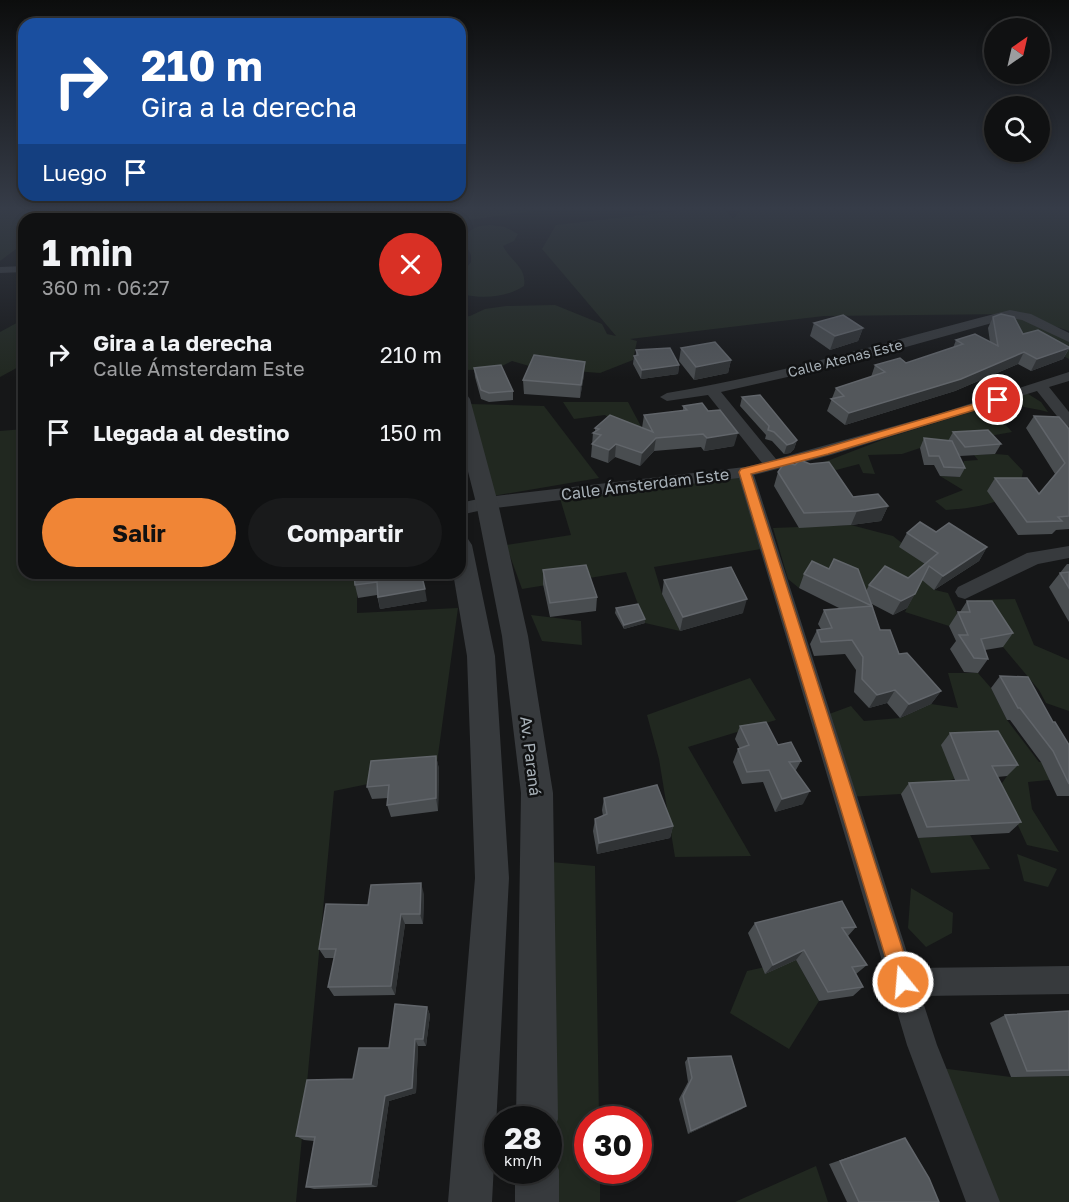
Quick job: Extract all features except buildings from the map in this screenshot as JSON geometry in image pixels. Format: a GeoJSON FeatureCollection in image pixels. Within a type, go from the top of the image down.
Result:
{"type":"FeatureCollection","features":[{"type":"Feature","properties":{"kind":"street","name":"Calle Atenas Este"},"geometry":{"type":"LineString","coordinates":[[668,397],[713,390],[858,356],[1010,314],[1022,315],[1069,338]]}},
{"type":"Feature","properties":{"kind":"street","name":"Calle Ámsterdam Este"},"geometry":{"type":"LineString","coordinates":[[474,506],[745,472],[924,423],[1069,376]]}},
{"type":"Feature","properties":{"kind":"street"},"geometry":{"type":"LineString","coordinates":[[1040,386],[1069,422]]}},
{"type":"Feature","properties":{"kind":"street"},"geometry":{"type":"LineString","coordinates":[[713,390],[772,465]]}},
{"type":"Feature","properties":{"kind":"street","name":"Av. Paraná"},"geometry":{"type":"LineString","coordinates":[[466,445],[474,506],[515,636],[537,793],[537,1106]]}},
{"type":"Feature","properties":{"kind":"street"},"geometry":{"type":"LineString","coordinates":[[745,472],[922,1045],[983,1202]]}},
{"type":"Feature","properties":{"kind":"street"},"geometry":{"type":"LineString","coordinates":[[965,592],[1034,558],[1069,552]]}},
{"type":"Feature","properties":{"kind":"street"},"geometry":{"type":"LineString","coordinates":[[466,576],[481,656],[492,878],[470,1202]]}},
{"type":"Feature","properties":{"kind":"street"},"geometry":{"type":"LineString","coordinates":[[903,982],[1069,980]]}},
{"type":"Feature","properties":{"kind":"street"},"geometry":{"type":"LineString","coordinates":[[537,1184],[537,1202]]}},
{"type":"Feature","properties":{"kind":"shaded area"},"geometry":{"type":"Polygon","coordinates":[[[468,266],[518,266],[523,274],[524,286],[510,293],[494,296],[466,295],[468,266]]]}},
{"type":"Feature","properties":{"kind":"shaded area"},"geometry":{"type":"Polygon","coordinates":[[[557,266],[1069,266],[1069,331],[1021,315],[1069,341],[1069,359],[992,319],[1012,314],[824,316],[630,339],[637,341],[633,360],[600,373],[536,368],[512,361],[496,369],[467,370],[466,368],[466,316],[485,309],[555,305],[602,324],[607,334],[616,336],[557,266]]]}},
{"type":"Feature","properties":{"kind":"shaded area"},"geometry":{"type":"Polygon","coordinates":[[[18,322],[18,367],[0,377],[0,332],[18,322]]]}},
{"type":"Feature","properties":{"kind":"shaded area"},"geometry":{"type":"Polygon","coordinates":[[[1025,392],[1041,402],[1048,412],[998,400],[1025,392]]]}},
{"type":"Feature","properties":{"kind":"shaded area"},"geometry":{"type":"Polygon","coordinates":[[[563,402],[628,402],[644,432],[625,428],[605,415],[574,419],[563,402]]]}},
{"type":"Feature","properties":{"kind":"shaded area"},"geometry":{"type":"Polygon","coordinates":[[[469,404],[544,406],[599,478],[493,496],[469,404]]]}},
{"type":"Feature","properties":{"kind":"shaded area"},"geometry":{"type":"Polygon","coordinates":[[[989,406],[1012,432],[920,448],[902,454],[868,455],[875,474],[863,473],[859,464],[836,470],[822,463],[887,438],[989,406]]]}},
{"type":"Feature","properties":{"kind":"shaded area"},"geometry":{"type":"Polygon","coordinates":[[[18,430],[18,579],[357,579],[357,613],[458,608],[436,770],[334,791],[296,1202],[0,1202],[0,431],[18,430]]]}},
{"type":"Feature","properties":{"kind":"shaded area"},"geometry":{"type":"Polygon","coordinates":[[[974,455],[1008,455],[1023,471],[1019,491],[992,503],[966,508],[946,510],[935,501],[963,490],[940,476],[960,477],[964,461],[978,460],[974,455]]]}},
{"type":"Feature","properties":{"kind":"shaded area"},"geometry":{"type":"Polygon","coordinates":[[[746,477],[761,549],[654,567],[662,594],[680,631],[645,623],[626,572],[522,589],[506,545],[571,535],[559,495],[746,477]]]}},
{"type":"Feature","properties":{"kind":"shaded area"},"geometry":{"type":"Polygon","coordinates":[[[851,525],[893,536],[903,544],[900,547],[930,567],[935,590],[948,593],[958,615],[949,626],[905,612],[912,598],[869,591],[828,573],[799,588],[788,579],[773,528],[851,525]]]}},
{"type":"Feature","properties":{"kind":"shaded area"},"geometry":{"type":"Polygon","coordinates":[[[1015,599],[1034,645],[1069,660],[1069,711],[1046,703],[1039,690],[1003,647],[976,600],[1015,599]]]}},
{"type":"Feature","properties":{"kind":"shaded area"},"geometry":{"type":"Polygon","coordinates":[[[531,615],[581,621],[582,645],[542,641],[531,615]]]}},
{"type":"Feature","properties":{"kind":"shaded area"},"geometry":{"type":"Polygon","coordinates":[[[948,673],[978,673],[991,688],[1007,720],[1039,762],[1060,761],[1069,778],[1028,782],[1032,809],[1059,852],[1027,845],[1000,786],[1007,776],[954,779],[901,794],[847,797],[821,717],[851,706],[864,721],[900,718],[931,704],[958,708],[948,673]]]}},
{"type":"Feature","properties":{"kind":"shaded area"},"geometry":{"type":"Polygon","coordinates":[[[750,678],[776,720],[688,747],[751,856],[675,857],[659,759],[647,715],[750,678]]]}},
{"type":"Feature","properties":{"kind":"shaded area"},"geometry":{"type":"Polygon","coordinates":[[[970,835],[990,869],[931,873],[918,838],[970,835]]]}},
{"type":"Feature","properties":{"kind":"shaded area"},"geometry":{"type":"Polygon","coordinates":[[[1017,854],[1057,869],[1048,887],[1024,881],[1017,854]]]}},
{"type":"Feature","properties":{"kind":"shaded area"},"geometry":{"type":"Polygon","coordinates":[[[551,862],[595,866],[599,1106],[574,1106],[574,1184],[600,1184],[600,1202],[538,1202],[544,1184],[562,1184],[562,1106],[549,1106],[551,862]]]}},
{"type":"Feature","properties":{"kind":"shaded area"},"geometry":{"type":"Polygon","coordinates":[[[911,888],[953,913],[952,933],[926,947],[908,928],[911,888]]]}},
{"type":"Feature","properties":{"kind":"shaded area"},"geometry":{"type":"Polygon","coordinates":[[[796,960],[819,1001],[789,1049],[730,1013],[747,971],[796,960]]]}},
{"type":"Feature","properties":{"kind":"shaded area"},"geometry":{"type":"Polygon","coordinates":[[[932,1067],[1011,1077],[1069,1076],[1069,1202],[987,1202],[932,1067]]]}},
{"type":"Feature","properties":{"kind":"shaded area"},"geometry":{"type":"Polygon","coordinates":[[[816,1166],[828,1202],[735,1202],[816,1166]]]}},
{"type":"Feature","properties":{"kind":"route"},"geometry":{"type":"LineString","coordinates":[[903,982],[745,472],[825,452],[998,400]]}}]}
